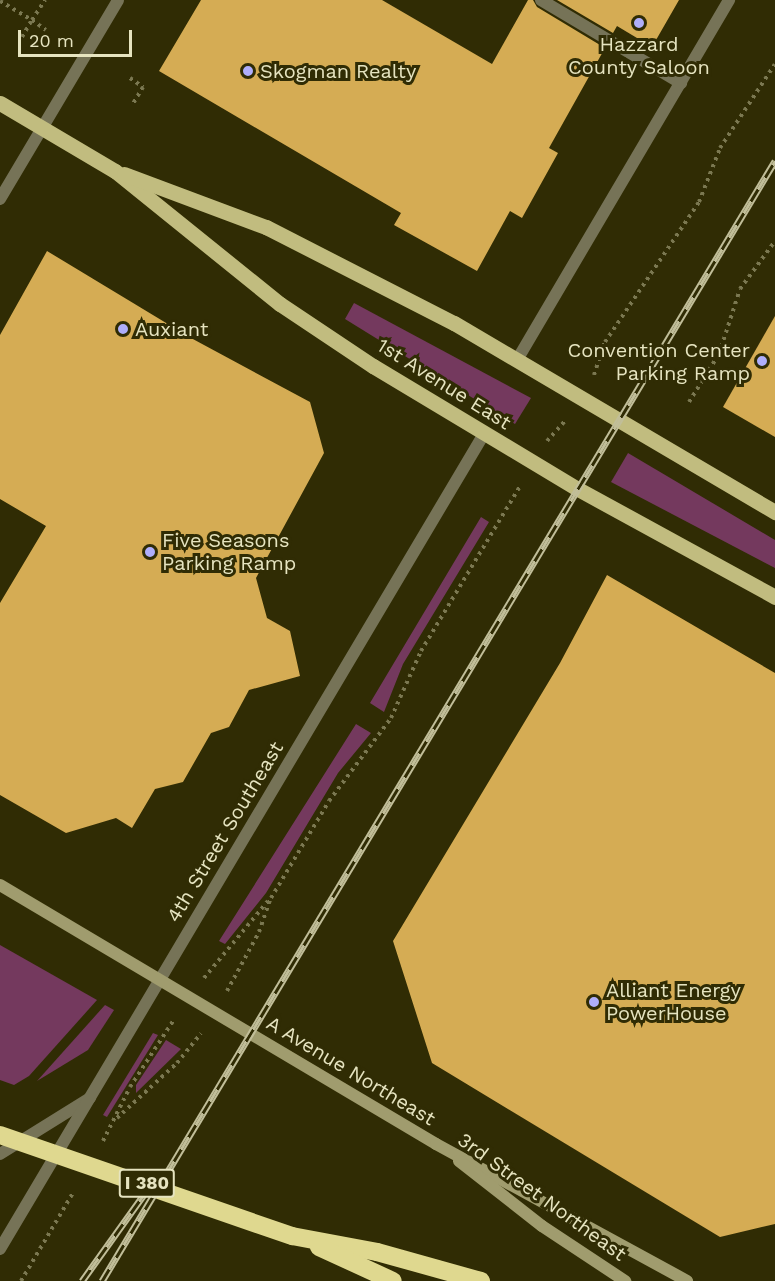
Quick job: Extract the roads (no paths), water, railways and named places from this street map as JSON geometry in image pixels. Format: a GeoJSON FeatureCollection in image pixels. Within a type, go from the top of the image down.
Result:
{"type":"FeatureCollection","features":[{"type":"Feature","properties":{"kind":"highway","name":"I 380"},"geometry":{"type":"LineString","coordinates":[[0,1135],[292,1236],[393,1281]]}},
{"type":"Feature","properties":{"kind":"highway"},"geometry":{"type":"LineString","coordinates":[[292,1236],[377,1252],[481,1281]]}},
{"type":"Feature","properties":{"kind":"main road","name":"1st Avenue East"},"geometry":{"type":"LineString","coordinates":[[0,104],[116,171],[280,304],[484,434],[775,597]]}},
{"type":"Feature","properties":{"kind":"main road","name":"1st Avenue East"},"geometry":{"type":"LineString","coordinates":[[116,171],[266,228],[517,360],[775,512]]}},
{"type":"Feature","properties":{"kind":"street"},"geometry":{"type":"LineString","coordinates":[[0,199],[118,0]]}},
{"type":"Feature","properties":{"kind":"street"},"geometry":{"type":"LineString","coordinates":[[541,0],[681,83]]}},
{"type":"Feature","properties":{"kind":"street"},"geometry":{"type":"LineString","coordinates":[[517,360],[729,0]]}},
{"type":"Feature","properties":{"kind":"street","name":"4th Street Southeast"},"geometry":{"type":"LineString","coordinates":[[0,1249],[484,434]]}},
{"type":"Feature","properties":{"kind":"street","name":"A Avenue Northeast"},"geometry":{"type":"LineString","coordinates":[[0,885],[436,1144],[687,1281]]}},
{"type":"Feature","properties":{"kind":"street"},"geometry":{"type":"LineString","coordinates":[[0,1154],[90,1098]]}},
{"type":"Feature","properties":{"kind":"street","name":"3rd Street Northeast"},"geometry":{"type":"LineString","coordinates":[[436,1144],[542,1226],[625,1281]]}},
{"type":"Feature","properties":{"kind":"railway"},"geometry":{"type":"LineString","coordinates":[[102,1281],[775,161]]}},
{"type":"Feature","properties":{"kind":"railway"},"geometry":{"type":"LineString","coordinates":[[82,1281],[153,1182]]}},
{"type":"Feature","properties":{"kind":"place","name":"Hazzard County Saloon"},"geometry":{"type":"Point","coordinates":[639,23]}},
{"type":"Feature","properties":{"kind":"place","name":"Skogman Realty"},"geometry":{"type":"Point","coordinates":[248,71]}},
{"type":"Feature","properties":{"kind":"place","name":"Auxiant"},"geometry":{"type":"Point","coordinates":[123,329]}},
{"type":"Feature","properties":{"kind":"place","name":"Convention Center Parking Ramp"},"geometry":{"type":"Point","coordinates":[762,361]}},
{"type":"Feature","properties":{"kind":"place","name":"Five Seasons Parking Ramp"},"geometry":{"type":"Point","coordinates":[150,552]}},
{"type":"Feature","properties":{"kind":"place","name":"Alliant Energy PowerHouse"},"geometry":{"type":"Point","coordinates":[594,1002]}}]}
